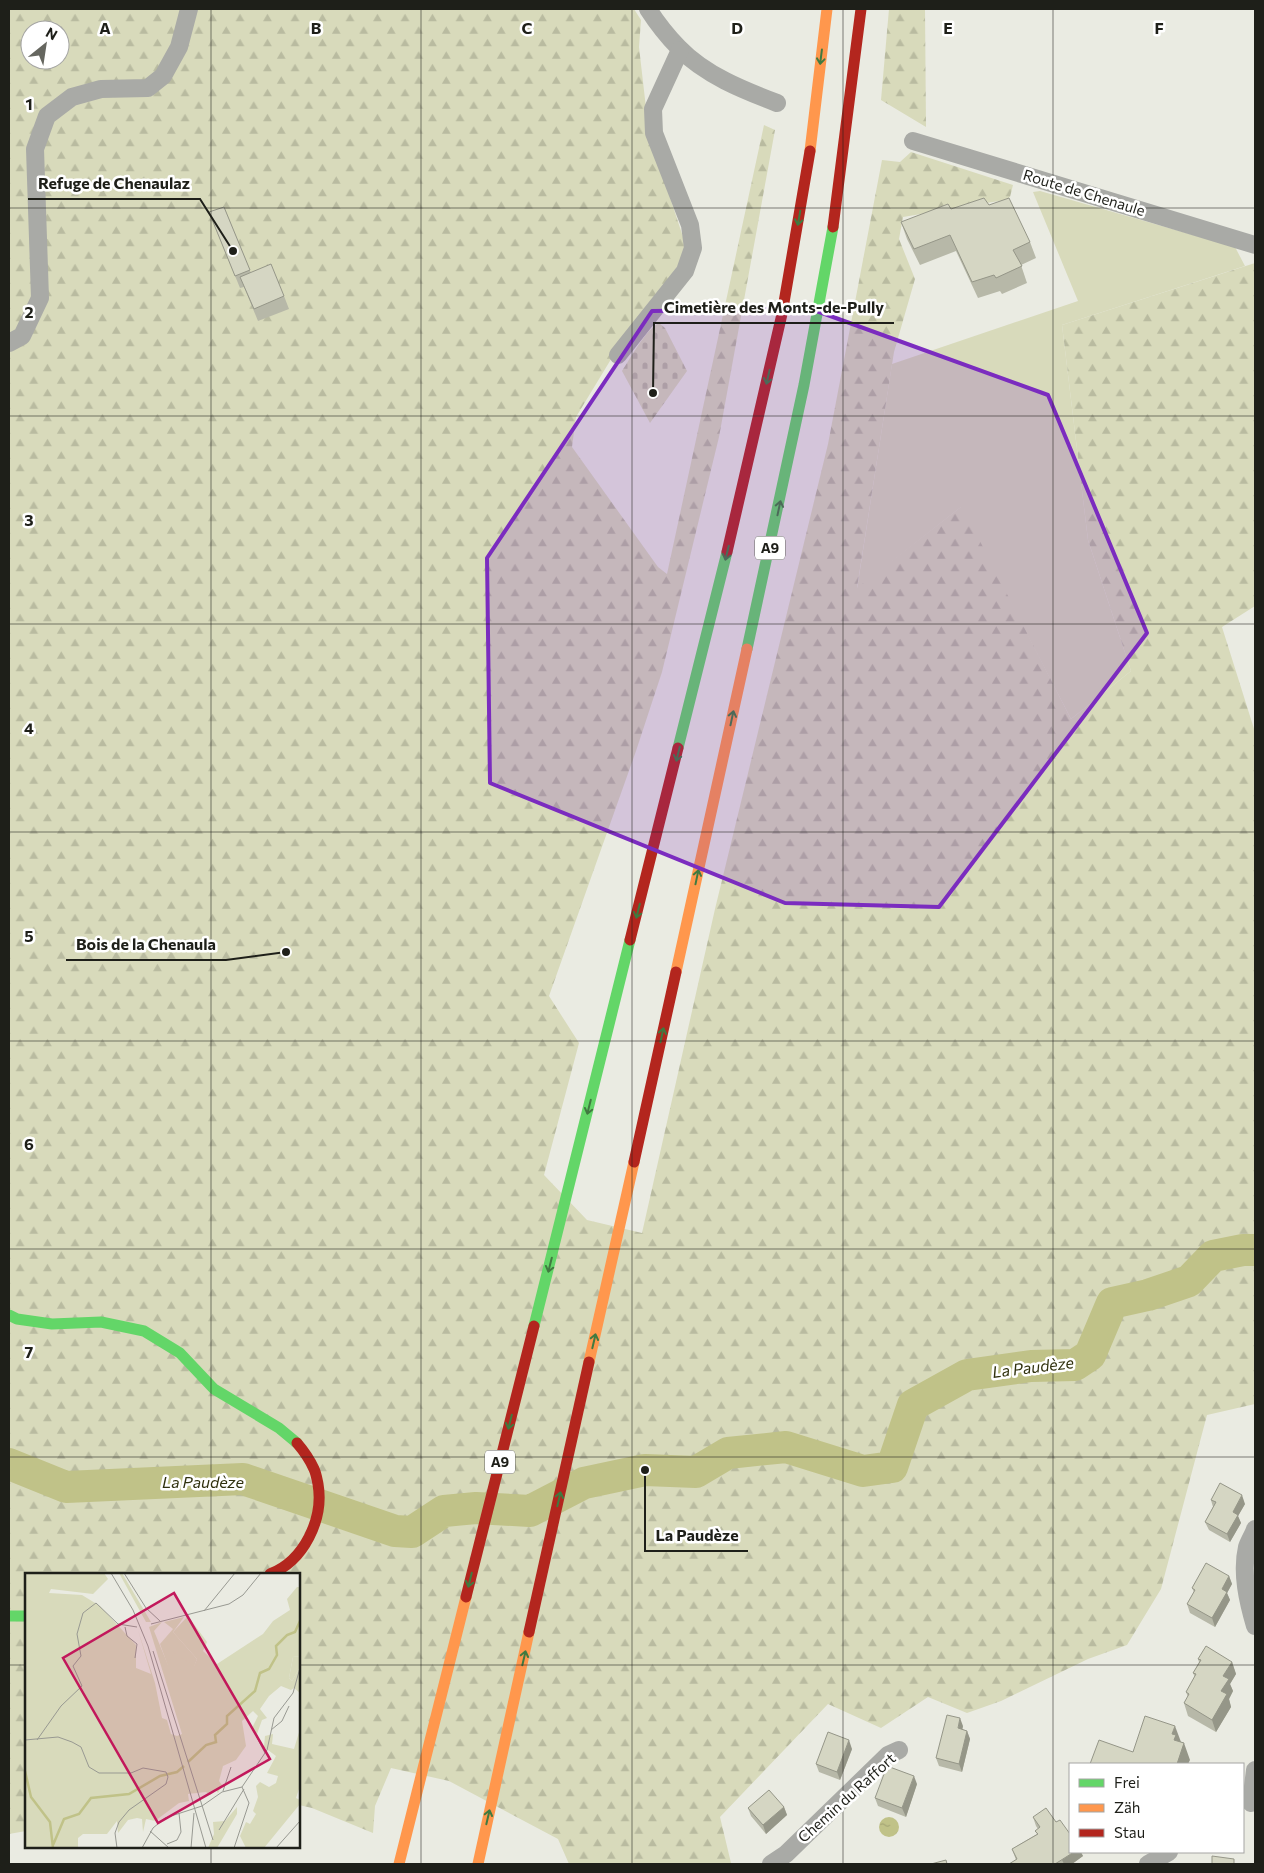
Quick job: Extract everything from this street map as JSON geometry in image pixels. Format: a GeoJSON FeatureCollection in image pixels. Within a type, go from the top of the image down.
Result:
{"type":"FeatureCollection","features":[{"type":"Feature","properties":{"kind":"main road","name":"A9"},"geometry":{"type":"LineString","coordinates":[[399,1864],[737,512],[782,314],[809,160],[827,9]]}},
{"type":"Feature","properties":{"kind":"main road","name":"A9"},"geometry":{"type":"LineString","coordinates":[[478,1864],[778,511],[817,320],[844,156],[861,9]]}},
{"type":"Feature","properties":{"kind":"main road"},"geometry":{"type":"LineString","coordinates":[[9,1315],[17,1319],[52,1324],[101,1322],[144,1331],[180,1353],[214,1389],[279,1428],[298,1444],[315,1470],[320,1497],[315,1526],[299,1554],[273,1573]]}},
{"type":"Feature","properties":{"kind":"main road"},"geometry":{"type":"LineString","coordinates":[[9,1616],[25,1616]]}},
{"type":"Feature","properties":{"kind":"street"},"geometry":{"type":"LineString","coordinates":[[9,343],[22,336],[40,298],[35,148],[46,116],[72,97],[100,89],[148,88],[164,76],[179,47],[189,9]]}},
{"type":"Feature","properties":{"kind":"street"},"geometry":{"type":"LineString","coordinates":[[648,9],[660,27],[680,50],[725,81],[777,103]]}},
{"type":"Feature","properties":{"kind":"street"},"geometry":{"type":"LineString","coordinates":[[618,355],[685,270],[693,248],[690,225],[654,133],[653,110],[680,50]]}},
{"type":"Feature","properties":{"kind":"street","name":"Route de Chenaule"},"geometry":{"type":"LineString","coordinates":[[913,141],[1255,245]]}},
{"type":"Feature","properties":{"kind":"street"},"geometry":{"type":"LineString","coordinates":[[1255,1529],[1247,1547],[1245,1566],[1248,1601],[1255,1626]]}},
{"type":"Feature","properties":{"kind":"street","name":"Chemin du Raffort"},"geometry":{"type":"LineString","coordinates":[[772,1864],[786,1854],[888,1756],[899,1750]]}},
{"type":"Feature","properties":{"kind":"street"},"geometry":{"type":"LineString","coordinates":[[1250,1803],[1255,1770]]}},
{"type":"Feature","properties":{"kind":"street"},"geometry":{"type":"LineString","coordinates":[[1148,1864],[1167,1853]]}},
{"type":"Feature","properties":{"kind":"highlighted area"},"geometry":{"type":"Polygon","coordinates":[[[811,309],[1048,395],[1147,633],[939,907],[785,903],[490,783],[487,558],[652,311],[811,309]]]}},
{"type":"Feature","properties":{"kind":"green space"},"geometry":{"type":"Polygon","coordinates":[[[9,9],[634,9],[641,20],[639,47],[649,134],[688,252],[616,351],[576,417],[572,447],[658,567],[667,574],[764,125],[775,130],[719,437],[662,672],[549,996],[579,1043],[544,1175],[587,1220],[642,1233],[715,909],[828,444],[882,160],[900,162],[911,152],[1013,185],[1010,197],[1005,200],[903,217],[899,239],[915,279],[894,352],[857,588],[962,506],[1071,719],[1131,671],[1088,540],[1062,325],[1255,263],[1255,606],[1222,627],[1255,732],[1255,1404],[1207,1415],[1161,1589],[1127,1645],[1088,1659],[1001,1701],[967,1713],[928,1697],[881,1728],[828,1704],[720,1817],[730,1864],[569,1864],[558,1839],[449,1781],[391,1768],[375,1806],[373,1833],[312,1808],[300,1805],[300,1573],[25,1573],[25,1831],[9,1834],[9,9]]]}},
{"type":"Feature","properties":{"kind":"green space"},"geometry":{"type":"Polygon","coordinates":[[[889,9],[925,9],[926,127],[881,100],[889,9]]]}},
{"type":"Feature","properties":{"kind":"green space"},"geometry":{"type":"Polygon","coordinates":[[[1040,191],[1235,247],[1245,266],[1062,325],[1088,540],[1131,671],[1071,719],[961,507],[857,589],[892,364],[1078,301],[1033,192],[1040,191]]]}},
{"type":"Feature","properties":{"kind":"green space"},"geometry":{"type":"Polygon","coordinates":[[[659,323],[665,328],[687,371],[650,423],[622,371],[649,331],[659,323]]]}},
{"type":"Feature","properties":{"kind":"water"},"geometry":{"type":"Polygon","coordinates":[[[889,1817],[896,1820],[899,1827],[896,1834],[889,1837],[882,1834],[879,1827],[882,1820],[889,1817]]]}},
{"type":"Feature","properties":{"kind":"building"},"geometry":{"type":"Polygon","coordinates":[[[984,198],[989,205],[1009,198],[1030,242],[1013,250],[1022,266],[996,278],[994,275],[972,282],[950,235],[914,249],[901,222],[948,204],[951,209],[984,198]]]}},
{"type":"Feature","properties":{"kind":"building"},"geometry":{"type":"Polygon","coordinates":[[[224,207],[250,270],[235,276],[209,212],[224,207]]]}},
{"type":"Feature","properties":{"kind":"building"},"geometry":{"type":"Polygon","coordinates":[[[271,264],[284,296],[254,309],[240,277],[271,264]]]}},
{"type":"Feature","properties":{"kind":"building"},"geometry":{"type":"Polygon","coordinates":[[[1220,1483],[1242,1495],[1233,1512],[1238,1515],[1227,1534],[1205,1522],[1216,1502],[1211,1500],[1220,1483]]]}},
{"type":"Feature","properties":{"kind":"building"},"geometry":{"type":"Polygon","coordinates":[[[1206,1563],[1229,1576],[1222,1589],[1227,1592],[1212,1618],[1187,1604],[1195,1590],[1192,1588],[1206,1563]]]}},
{"type":"Feature","properties":{"kind":"building"},"geometry":{"type":"Polygon","coordinates":[[[1206,1646],[1232,1662],[1223,1676],[1229,1679],[1221,1691],[1227,1694],[1212,1720],[1184,1703],[1189,1694],[1186,1692],[1196,1674],[1193,1673],[1201,1660],[1198,1659],[1206,1646]]]}},
{"type":"Feature","properties":{"kind":"building"},"geometry":{"type":"Polygon","coordinates":[[[947,1715],[960,1718],[958,1728],[967,1731],[959,1764],[936,1758],[947,1715]]]}},
{"type":"Feature","properties":{"kind":"building"},"geometry":{"type":"Polygon","coordinates":[[[1145,1716],[1175,1726],[1172,1734],[1176,1735],[1174,1740],[1184,1743],[1177,1763],[1090,1763],[1099,1740],[1133,1752],[1145,1716]]]}},
{"type":"Feature","properties":{"kind":"building"},"geometry":{"type":"Polygon","coordinates":[[[828,1732],[849,1740],[837,1772],[816,1764],[828,1732]]]}},
{"type":"Feature","properties":{"kind":"building"},"geometry":{"type":"Polygon","coordinates":[[[887,1766],[914,1776],[902,1808],[875,1798],[887,1766]]]}},
{"type":"Feature","properties":{"kind":"building"},"geometry":{"type":"Polygon","coordinates":[[[769,1790],[784,1807],[763,1825],[748,1808],[769,1790]]]}},
{"type":"Feature","properties":{"kind":"building"},"geometry":{"type":"Polygon","coordinates":[[[1046,1808],[1056,1822],[1060,1820],[1069,1833],[1069,1853],[1072,1853],[1055,1864],[1009,1864],[1017,1859],[1012,1849],[1038,1834],[1035,1831],[1040,1827],[1033,1817],[1046,1808]]]}},
{"type":"Feature","properties":{"kind":"building"},"geometry":{"type":"Polygon","coordinates":[[[1212,1856],[1234,1859],[1234,1864],[1212,1864],[1212,1856]]]}},
{"type":"Feature","properties":{"kind":"building"},"geometry":{"type":"Polygon","coordinates":[[[946,1860],[947,1864],[931,1864],[946,1860]]]}},
{"type":"Feature","properties":{"kind":"waterway","name":"La Paudèze"},"geometry":{"type":"LineString","coordinates":[[9,1464],[66,1487],[243,1479],[395,1531],[412,1532],[444,1511],[476,1508],[530,1511],[584,1483],[645,1470],[696,1472],[728,1453],[786,1447],[863,1471],[892,1467],[913,1405],[967,1375],[1031,1366],[1075,1365],[1090,1355],[1112,1303],[1148,1295],[1189,1281],[1213,1256],[1243,1250],[1255,1250]]}},
{"type":"Feature","properties":{"kind":"traffic: fast"},"geometry":{"type":"LineString","coordinates":[[747,649],[804,385],[833,227]]}},
{"type":"Feature","properties":{"kind":"traffic: fast"},"geometry":{"type":"LineString","coordinates":[[678,748],[727,552]]}},
{"type":"Feature","properties":{"kind":"traffic: fast"},"geometry":{"type":"LineString","coordinates":[[534,1326],[630,940]]}},
{"type":"Feature","properties":{"kind":"traffic: fast"},"geometry":{"type":"LineString","coordinates":[[9,1315],[17,1319],[52,1324],[101,1322],[144,1331],[180,1353],[214,1389],[279,1428],[297,1443]]}},
{"type":"Feature","properties":{"kind":"traffic: fast"},"geometry":{"type":"LineString","coordinates":[[9,1616],[25,1616]]}},
{"type":"Feature","properties":{"kind":"traffic: slow"},"geometry":{"type":"LineString","coordinates":[[810,151],[827,9]]}},
{"type":"Feature","properties":{"kind":"traffic: slow"},"geometry":{"type":"LineString","coordinates":[[676,972],[747,649]]}},
{"type":"Feature","properties":{"kind":"traffic: slow"},"geometry":{"type":"LineString","coordinates":[[589,1362],[634,1162]]}},
{"type":"Feature","properties":{"kind":"traffic: slow"},"geometry":{"type":"LineString","coordinates":[[399,1864],[466,1597]]}},
{"type":"Feature","properties":{"kind":"traffic: slow"},"geometry":{"type":"LineString","coordinates":[[478,1864],[529,1632]]}},
{"type":"Feature","properties":{"kind":"traffic: jam"},"geometry":{"type":"LineString","coordinates":[[833,227],[861,9]]}},
{"type":"Feature","properties":{"kind":"traffic: jam"},"geometry":{"type":"LineString","coordinates":[[727,552],[782,314],[810,151]]}},
{"type":"Feature","properties":{"kind":"traffic: jam"},"geometry":{"type":"LineString","coordinates":[[630,940],[678,748]]}},
{"type":"Feature","properties":{"kind":"traffic: jam"},"geometry":{"type":"LineString","coordinates":[[634,1162],[676,972]]}},
{"type":"Feature","properties":{"kind":"traffic: jam"},"geometry":{"type":"LineString","coordinates":[[466,1597],[534,1326]]}},
{"type":"Feature","properties":{"kind":"traffic: jam"},"geometry":{"type":"LineString","coordinates":[[529,1632],[589,1362]]}},
{"type":"Feature","properties":{"kind":"traffic: jam"},"geometry":{"type":"LineString","coordinates":[[272,1573],[282,1568],[302,1549],[309,1537],[318,1511],[319,1497],[315,1472],[297,1443]]}},
{"type":"Feature","properties":{"kind":"place","name":"Refuge de Chenaulaz"},"geometry":{"type":"Point","coordinates":[233,251]}},
{"type":"Feature","properties":{"kind":"place","name":"Cimetière des Monts-de-Pully"},"geometry":{"type":"Point","coordinates":[653,393]}},
{"type":"Feature","properties":{"kind":"place","name":"Bois de la Chenaula"},"geometry":{"type":"Point","coordinates":[286,952]}},
{"type":"Feature","properties":{"kind":"place","name":"La Paudèze"},"geometry":{"type":"Point","coordinates":[645,1470]}}]}
